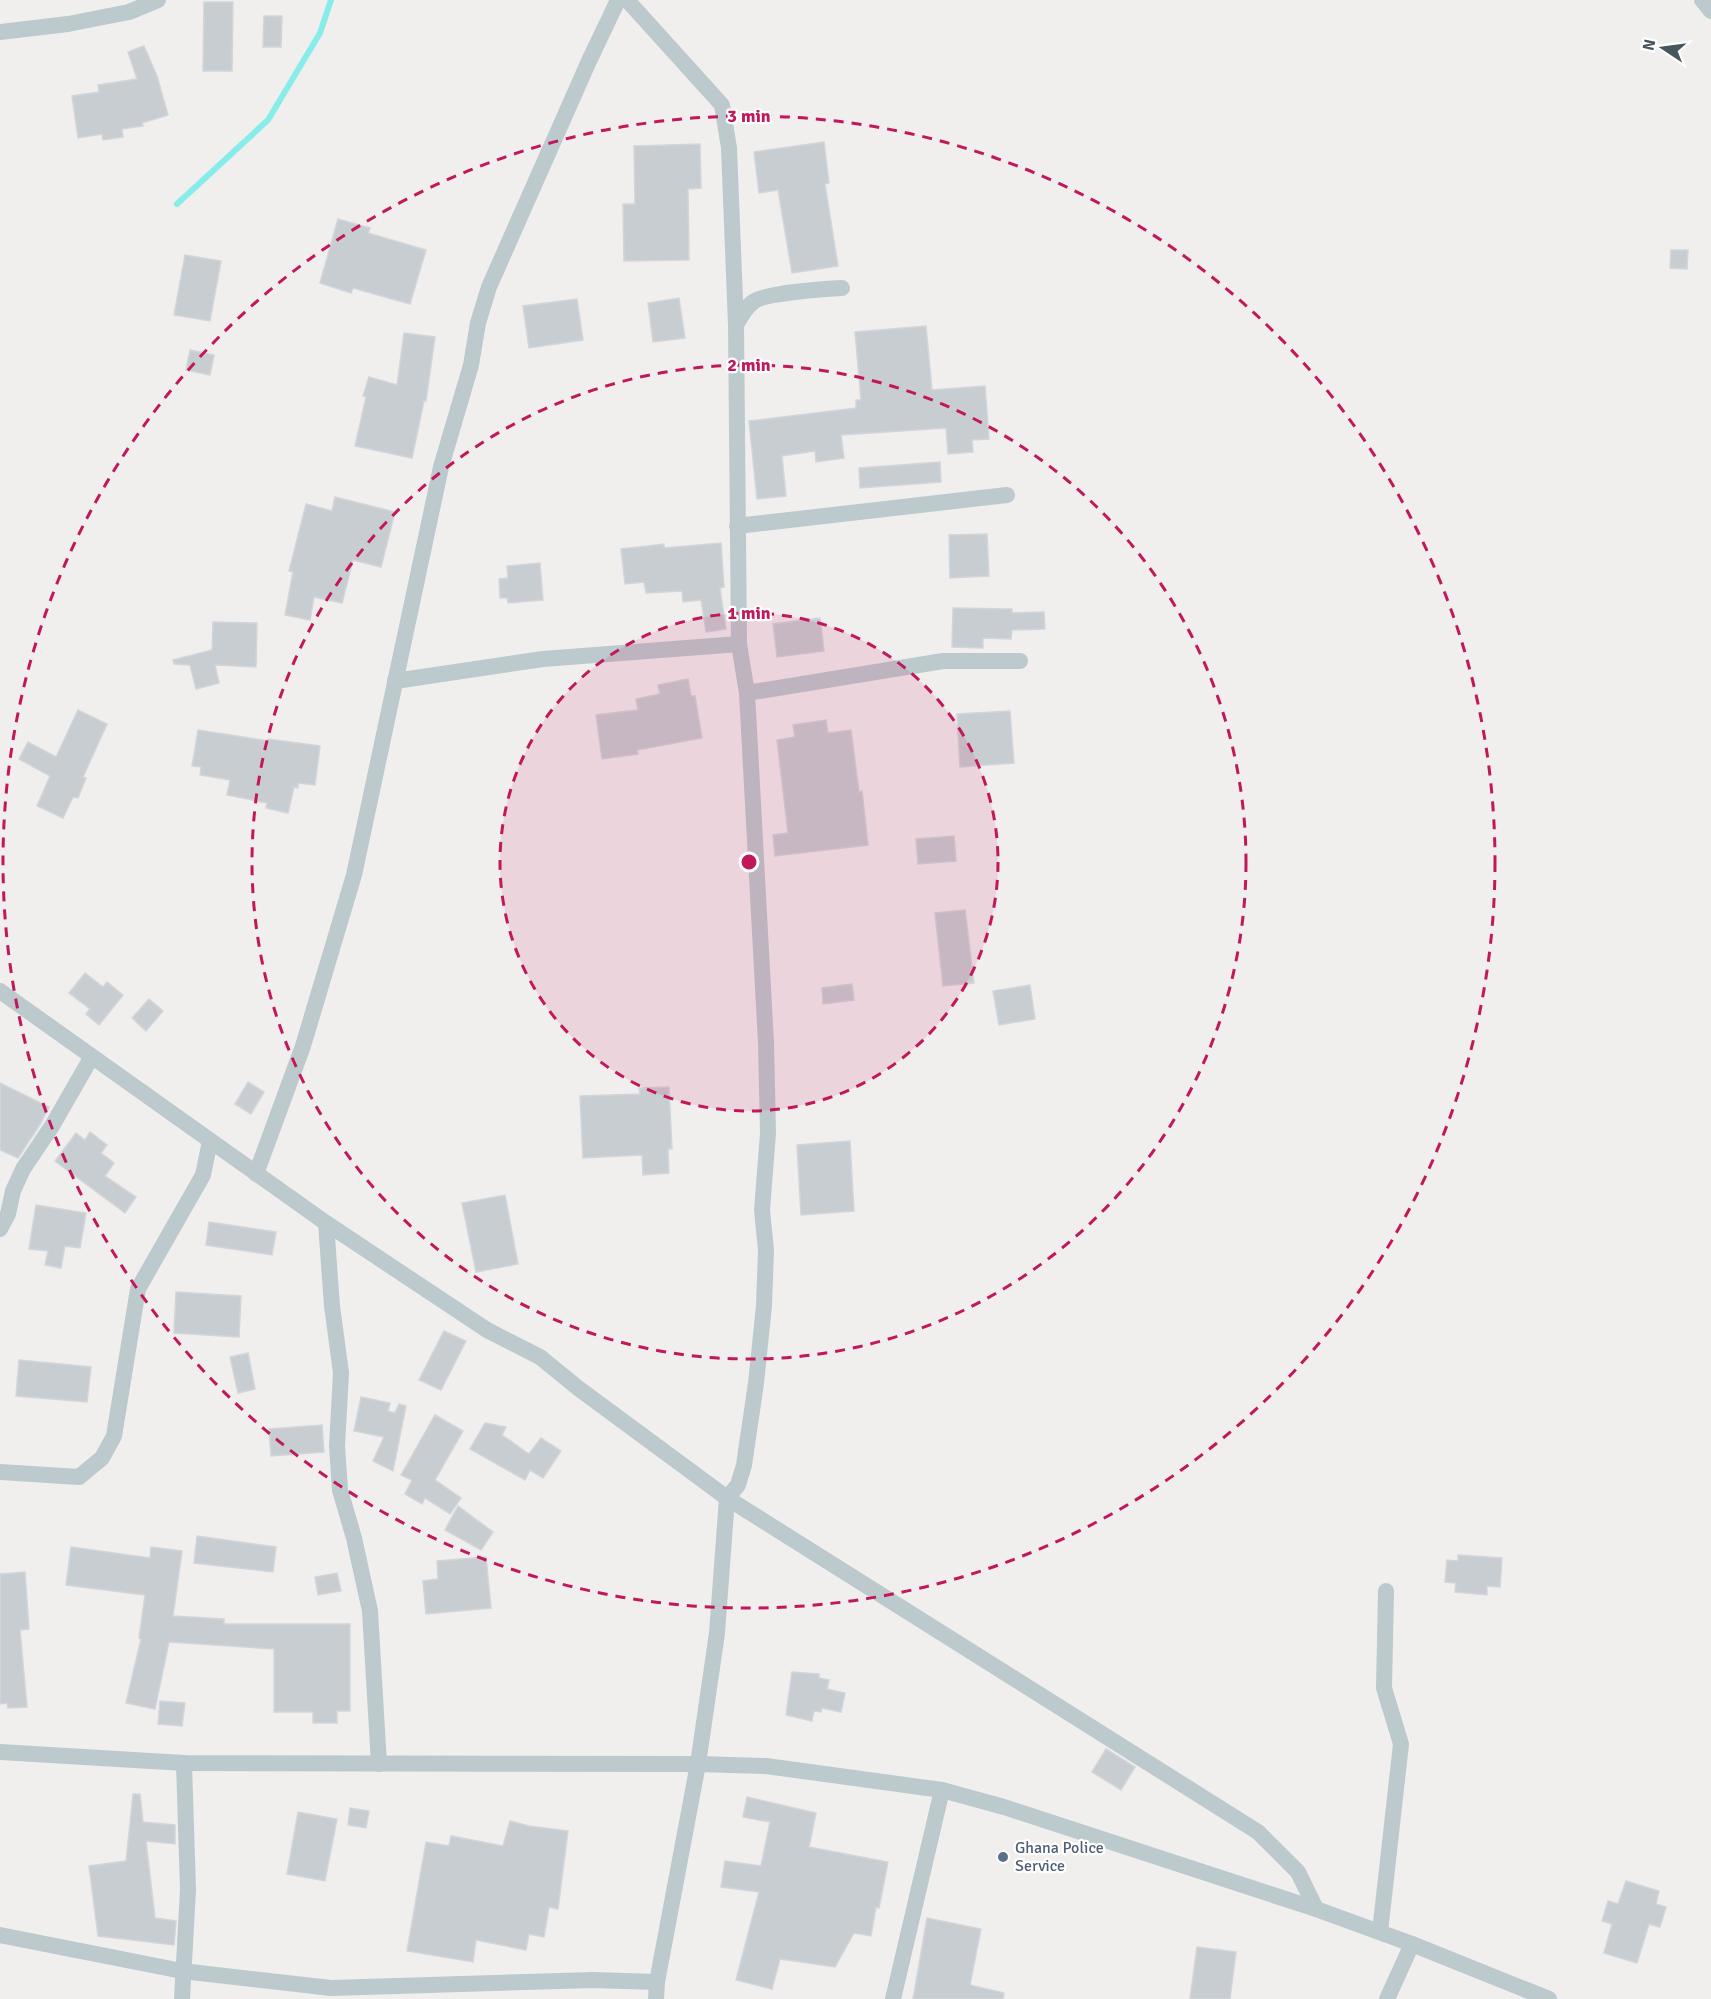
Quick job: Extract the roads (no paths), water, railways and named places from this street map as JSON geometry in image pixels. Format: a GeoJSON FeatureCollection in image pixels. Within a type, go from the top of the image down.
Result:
{"type":"FeatureCollection","features":[{"type":"Feature","properties":{"kind":"street"},"geometry":{"type":"LineString","coordinates":[[0,32],[68,24],[129,12],[158,0]]}},
{"type":"Feature","properties":{"kind":"street"},"geometry":{"type":"LineString","coordinates":[[256,1174],[303,1046],[354,875],[441,466],[471,365],[478,323],[489,286],[618,0]]}},
{"type":"Feature","properties":{"kind":"street"},"geometry":{"type":"LineString","coordinates":[[0,1935],[182,1971],[331,1993],[593,1980],[657,1991],[698,1764],[717,1633],[727,1498],[738,1485],[744,1465],[756,1383],[764,1306],[766,1250],[762,1210],[768,1133],[766,1043],[747,693],[739,644],[736,325],[729,148],[722,105],[627,0]]}},
{"type":"Feature","properties":{"kind":"street"},"geometry":{"type":"LineString","coordinates":[[1702,0],[1711,11]]}},
{"type":"Feature","properties":{"kind":"street"},"geometry":{"type":"LineString","coordinates":[[736,325],[743,312],[754,300],[795,292],[842,288]]}},
{"type":"Feature","properties":{"kind":"street"},"geometry":{"type":"LineString","coordinates":[[737,526],[1007,495]]}},
{"type":"Feature","properties":{"kind":"street"},"geometry":{"type":"LineString","coordinates":[[395,681],[543,658],[739,644]]}},
{"type":"Feature","properties":{"kind":"street"},"geometry":{"type":"LineString","coordinates":[[747,693],[943,662],[1020,661]]}},
{"type":"Feature","properties":{"kind":"street"},"geometry":{"type":"LineString","coordinates":[[0,992],[326,1223],[488,1330],[540,1357],[578,1388],[727,1498],[1258,1832],[1298,1872],[1316,1909]]}},
{"type":"Feature","properties":{"kind":"street"},"geometry":{"type":"LineString","coordinates":[[0,1229],[8,1214],[13,1191],[24,1169],[92,1058]]}},
{"type":"Feature","properties":{"kind":"street"},"geometry":{"type":"LineString","coordinates":[[0,1472],[79,1477],[102,1458],[114,1436],[138,1289],[203,1175],[210,1141]]}},
{"type":"Feature","properties":{"kind":"street"},"geometry":{"type":"LineString","coordinates":[[326,1223],[332,1306],[341,1373],[337,1446],[340,1490],[354,1538],[370,1611],[379,1764]]}},
{"type":"Feature","properties":{"kind":"street"},"geometry":{"type":"LineString","coordinates":[[1380,1932],[1401,1744],[1384,1688],[1386,1591]]}},
{"type":"Feature","properties":{"kind":"street"},"geometry":{"type":"LineString","coordinates":[[0,1752],[184,1763],[766,1766],[942,1790],[1316,1909],[1412,1944],[1549,1999]]}},
{"type":"Feature","properties":{"kind":"street"},"geometry":{"type":"LineString","coordinates":[[182,1999],[188,1890],[184,1763]]}},
{"type":"Feature","properties":{"kind":"street"},"geometry":{"type":"LineString","coordinates":[[893,1999],[942,1790]]}},
{"type":"Feature","properties":{"kind":"street"},"geometry":{"type":"LineString","coordinates":[[1387,1999],[1412,1944]]}},
{"type":"Feature","properties":{"kind":"waterway"},"geometry":{"type":"LineString","coordinates":[[177,204],[268,120],[320,33],[331,0]]}},
{"type":"Feature","properties":{"kind":"place","name":"Ghana Police Service"},"geometry":{"type":"Point","coordinates":[1003,1857]}}]}
